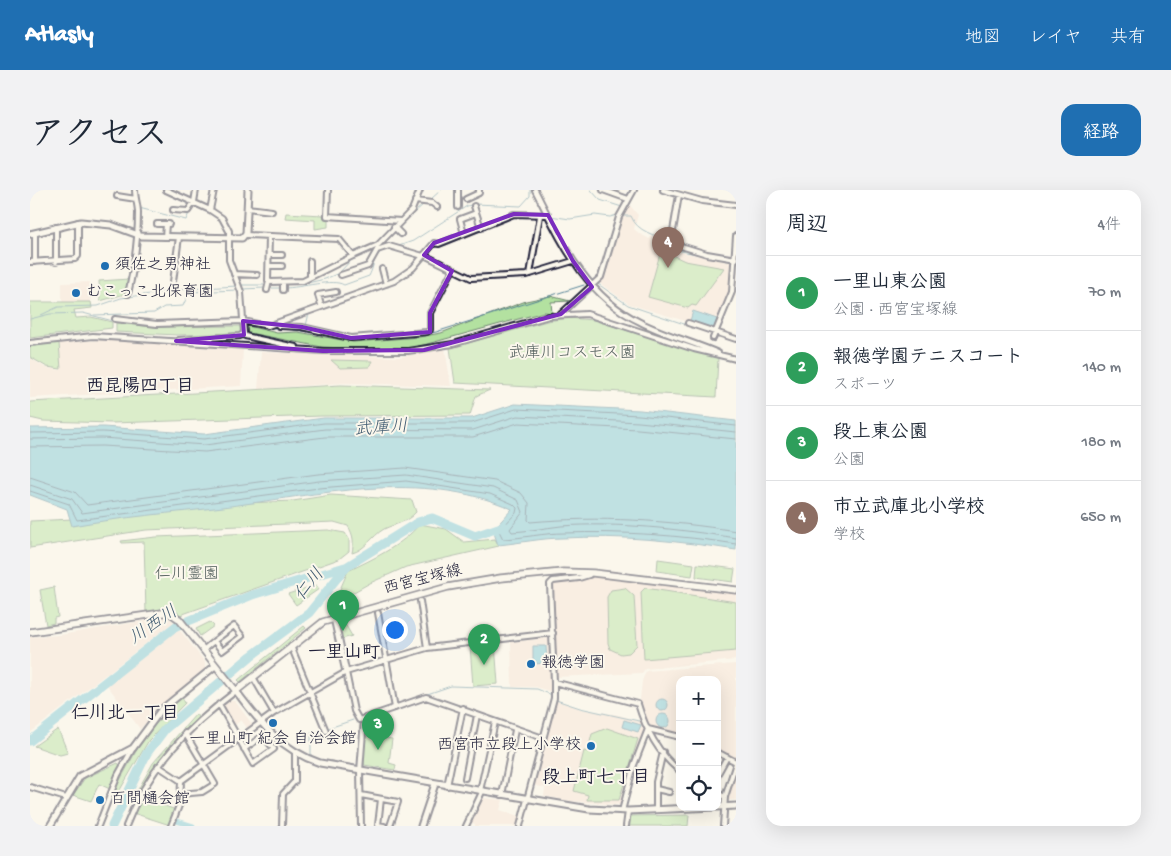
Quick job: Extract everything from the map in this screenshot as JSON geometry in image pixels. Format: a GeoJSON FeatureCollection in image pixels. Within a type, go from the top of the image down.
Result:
{"type":"FeatureCollection","features":[{"type":"Feature","properties":{"kind":"main road","name":"西宮宝塚線"},"geometry":{"type":"LineString","coordinates":[[236,690],[316,626],[334,618],[429,592],[487,580],[536,573],[593,573],[736,590]]}},
{"type":"Feature","properties":{"kind":"main road"},"geometry":{"type":"LineString","coordinates":[[30,632],[169,612],[185,627],[215,667],[236,690]]}},
{"type":"Feature","properties":{"kind":"street"},"geometry":{"type":"LineString","coordinates":[[128,294],[138,212],[135,190]]}},
{"type":"Feature","properties":{"kind":"street"},"geometry":{"type":"LineString","coordinates":[[166,190],[210,210],[222,218],[229,230],[229,260],[241,292],[245,336],[303,349]]}},
{"type":"Feature","properties":{"kind":"street"},"geometry":{"type":"LineString","coordinates":[[173,210],[188,210],[194,202],[196,190]]}},
{"type":"Feature","properties":{"kind":"street"},"geometry":{"type":"LineString","coordinates":[[210,210],[214,190]]}},
{"type":"Feature","properties":{"kind":"street"},"geometry":{"type":"LineString","coordinates":[[246,235],[248,190]]}},
{"type":"Feature","properties":{"kind":"street"},"geometry":{"type":"LineString","coordinates":[[328,190],[327,216],[401,221]]}},
{"type":"Feature","properties":{"kind":"street"},"geometry":{"type":"LineString","coordinates":[[341,275],[368,266],[379,247],[397,230],[401,221],[412,210],[420,190]]}},
{"type":"Feature","properties":{"kind":"street"},"geometry":{"type":"LineString","coordinates":[[458,190],[458,207]]}},
{"type":"Feature","properties":{"kind":"street"},"geometry":{"type":"LineString","coordinates":[[466,199],[479,193],[479,190]]}},
{"type":"Feature","properties":{"kind":"street"},"geometry":{"type":"LineString","coordinates":[[535,190],[545,215],[573,262],[592,287],[613,305],[638,322],[727,357]]}},
{"type":"Feature","properties":{"kind":"street"},"geometry":{"type":"LineString","coordinates":[[603,190],[627,198]]}},
{"type":"Feature","properties":{"kind":"street"},"geometry":{"type":"LineString","coordinates":[[561,314],[601,277],[619,216],[627,198],[634,190]]}},
{"type":"Feature","properties":{"kind":"street"},"geometry":{"type":"LineString","coordinates":[[663,190],[736,205]]}},
{"type":"Feature","properties":{"kind":"street"},"geometry":{"type":"LineString","coordinates":[[680,195],[671,243],[706,254],[735,259]]}},
{"type":"Feature","properties":{"kind":"street"},"geometry":{"type":"LineString","coordinates":[[117,196],[136,199]]}},
{"type":"Feature","properties":{"kind":"street"},"geometry":{"type":"LineString","coordinates":[[417,201],[432,203],[437,208]]}},
{"type":"Feature","properties":{"kind":"street"},"geometry":{"type":"LineString","coordinates":[[474,206],[481,227]]}},
{"type":"Feature","properties":{"kind":"street"},"geometry":{"type":"LineString","coordinates":[[248,208],[272,211]]}},
{"type":"Feature","properties":{"kind":"street"},"geometry":{"type":"LineString","coordinates":[[464,232],[460,219],[476,213]]}},
{"type":"Feature","properties":{"kind":"street"},"geometry":{"type":"LineString","coordinates":[[278,325],[321,305],[386,284],[406,274],[436,243],[514,214],[545,215]]}},
{"type":"Feature","properties":{"kind":"street"},"geometry":{"type":"LineString","coordinates":[[530,274],[545,215]]}},
{"type":"Feature","properties":{"kind":"street"},"geometry":{"type":"LineString","coordinates":[[78,222],[78,256],[75,259],[56,262],[32,262],[32,234],[78,222],[111,225],[136,235],[165,237],[242,238],[246,235],[339,239],[354,256]]}},
{"type":"Feature","properties":{"kind":"street"},"geometry":{"type":"LineString","coordinates":[[157,224],[167,224],[165,237]]}},
{"type":"Feature","properties":{"kind":"street"},"geometry":{"type":"LineString","coordinates":[[56,227],[56,262]]}},
{"type":"Feature","properties":{"kind":"street"},"geometry":{"type":"LineString","coordinates":[[267,290],[269,281],[269,236]]}},
{"type":"Feature","properties":{"kind":"street"},"geometry":{"type":"LineString","coordinates":[[713,338],[730,300],[735,266],[736,236]]}},
{"type":"Feature","properties":{"kind":"street"},"geometry":{"type":"LineString","coordinates":[[172,289],[179,237]]}},
{"type":"Feature","properties":{"kind":"street"},"geometry":{"type":"LineString","coordinates":[[269,281],[300,282],[354,256],[379,247],[393,247],[425,256],[452,271],[471,278],[530,274],[573,262]]}},
{"type":"Feature","properties":{"kind":"street"},"geometry":{"type":"LineString","coordinates":[[269,255],[282,255]]}},
{"type":"Feature","properties":{"kind":"street"},"geometry":{"type":"LineString","coordinates":[[310,260],[310,277]]}},
{"type":"Feature","properties":{"kind":"street"},"geometry":{"type":"LineString","coordinates":[[268,266],[282,266]]}},
{"type":"Feature","properties":{"kind":"street"},"geometry":{"type":"LineString","coordinates":[[382,269],[386,284]]}},
{"type":"Feature","properties":{"kind":"street"},"geometry":{"type":"LineString","coordinates":[[115,320],[157,324],[243,322],[268,326],[278,325],[304,328],[350,338],[427,332],[430,330],[430,313],[452,271]]}},
{"type":"Feature","properties":{"kind":"street"},"geometry":{"type":"LineString","coordinates":[[234,274],[257,275]]}},
{"type":"Feature","properties":{"kind":"street"},"geometry":{"type":"LineString","coordinates":[[174,276],[181,278]]}},
{"type":"Feature","properties":{"kind":"street"},"geometry":{"type":"LineString","coordinates":[[283,282],[283,290]]}},
{"type":"Feature","properties":{"kind":"street"},"geometry":{"type":"LineString","coordinates":[[321,305],[318,295],[336,292]]}},
{"type":"Feature","properties":{"kind":"street"},"geometry":{"type":"LineString","coordinates":[[30,343],[93,336],[303,349],[387,352],[424,350],[561,314],[594,315],[659,339],[736,359]]}},
{"type":"Feature","properties":{"kind":"street"},"geometry":{"type":"LineString","coordinates":[[688,323],[736,339]]}},
{"type":"Feature","properties":{"kind":"street"},"geometry":{"type":"LineString","coordinates":[[176,341],[240,336],[244,330]]}},
{"type":"Feature","properties":{"kind":"street"},"geometry":{"type":"LineString","coordinates":[[520,826],[554,698],[550,584],[552,581],[579,578],[593,573]]}},
{"type":"Feature","properties":{"kind":"street"},"geometry":{"type":"LineString","coordinates":[[420,601],[427,648]]}},
{"type":"Feature","properties":{"kind":"street"},"geometry":{"type":"LineString","coordinates":[[378,613],[395,708]]}},
{"type":"Feature","properties":{"kind":"street"},"geometry":{"type":"LineString","coordinates":[[334,618],[354,711],[359,720],[426,697],[463,708],[515,730],[543,738]]}},
{"type":"Feature","properties":{"kind":"street"},"geometry":{"type":"LineString","coordinates":[[203,650],[214,641],[234,626],[242,636],[222,651],[214,641]]}},
{"type":"Feature","properties":{"kind":"street"},"geometry":{"type":"LineString","coordinates":[[171,826],[180,803],[181,781],[274,712],[346,672],[427,648],[553,633]]}},
{"type":"Feature","properties":{"kind":"street"},"geometry":{"type":"LineString","coordinates":[[291,646],[326,731]]}},
{"type":"Feature","properties":{"kind":"street"},"geometry":{"type":"LineString","coordinates":[[98,826],[133,748],[161,710],[215,667]]}},
{"type":"Feature","properties":{"kind":"street"},"geometry":{"type":"LineString","coordinates":[[253,676],[274,712]]}},
{"type":"Feature","properties":{"kind":"street"},"geometry":{"type":"LineString","coordinates":[[554,682],[638,704],[648,729],[663,752],[676,767]]}},
{"type":"Feature","properties":{"kind":"street"},"geometry":{"type":"LineString","coordinates":[[126,826],[142,791],[158,766],[185,733],[236,690],[260,723],[295,753],[320,763],[589,809],[625,811],[676,809]]}},
{"type":"Feature","properties":{"kind":"street"},"geometry":{"type":"LineString","coordinates":[[219,704],[238,739],[244,749],[254,764],[274,749],[262,736],[244,749]]}},
{"type":"Feature","properties":{"kind":"street"},"geometry":{"type":"LineString","coordinates":[[447,786],[463,708]]}},
{"type":"Feature","properties":{"kind":"street"},"geometry":{"type":"LineString","coordinates":[[464,778],[477,715]]}},
{"type":"Feature","properties":{"kind":"street"},"geometry":{"type":"LineString","coordinates":[[361,826],[360,771],[364,719]]}},
{"type":"Feature","properties":{"kind":"street"},"geometry":{"type":"LineString","coordinates":[[466,826],[481,791],[495,722]]}},
{"type":"Feature","properties":{"kind":"street"},"geometry":{"type":"LineString","coordinates":[[648,729],[676,736]]}},
{"type":"Feature","properties":{"kind":"street"},"geometry":{"type":"LineString","coordinates":[[626,826],[625,811],[634,765],[648,729]]}},
{"type":"Feature","properties":{"kind":"street"},"geometry":{"type":"LineString","coordinates":[[502,795],[515,730]]}},
{"type":"Feature","properties":{"kind":"street"},"geometry":{"type":"LineString","coordinates":[[180,794],[202,792],[215,784],[185,733]]}},
{"type":"Feature","properties":{"kind":"street"},"geometry":{"type":"LineString","coordinates":[[50,826],[80,776],[88,770],[117,758],[133,748]]}},
{"type":"Feature","properties":{"kind":"street"},"geometry":{"type":"LineString","coordinates":[[656,810],[656,789],[663,752]]}},
{"type":"Feature","properties":{"kind":"street"},"geometry":{"type":"LineString","coordinates":[[282,826],[283,794],[295,781],[295,753]]}},
{"type":"Feature","properties":{"kind":"street"},"geometry":{"type":"LineString","coordinates":[[721,754],[736,762],[725,797],[721,803]]}},
{"type":"Feature","properties":{"kind":"street"},"geometry":{"type":"LineString","coordinates":[[721,767],[726,757]]}},
{"type":"Feature","properties":{"kind":"street"},"geometry":{"type":"LineString","coordinates":[[117,758],[123,761],[124,765]]}},
{"type":"Feature","properties":{"kind":"street"},"geometry":{"type":"LineString","coordinates":[[158,766],[181,781]]}},
{"type":"Feature","properties":{"kind":"street"},"geometry":{"type":"LineString","coordinates":[[421,826],[434,784]]}},
{"type":"Feature","properties":{"kind":"street"},"geometry":{"type":"LineString","coordinates":[[30,787],[66,798]]}},
{"type":"Feature","properties":{"kind":"street"},"geometry":{"type":"LineString","coordinates":[[656,789],[669,792]]}},
{"type":"Feature","properties":{"kind":"street"},"geometry":{"type":"LineString","coordinates":[[361,795],[398,802],[390,826]]}},
{"type":"Feature","properties":{"kind":"street"},"geometry":{"type":"LineString","coordinates":[[721,795],[725,797]]}},
{"type":"Feature","properties":{"kind":"street"},"geometry":{"type":"LineString","coordinates":[[381,799],[378,825],[384,826]]}},
{"type":"Feature","properties":{"kind":"street"},"geometry":{"type":"LineString","coordinates":[[721,807],[736,806]]}},
{"type":"Feature","properties":{"kind":"street"},"geometry":{"type":"LineString","coordinates":[[719,811],[722,826]]}},
{"type":"Feature","properties":{"kind":"highlighted area"},"geometry":{"type":"Polygon","coordinates":[[[514,214],[548,215],[573,261],[592,287],[561,314],[424,350],[323,351],[176,341],[244,335],[243,321],[302,327],[351,338],[430,332],[430,313],[452,271],[424,255],[434,243],[514,214]]]}},
{"type":"Feature","properties":{"kind":"shaded area"},"geometry":{"type":"Polygon","coordinates":[[[628,203],[638,215],[634,229],[640,234],[650,239],[652,235],[670,241],[669,246],[676,251],[732,263],[730,298],[715,330],[629,304],[598,282],[619,219],[628,203]]]}},
{"type":"Feature","properties":{"kind":"shaded area","name":"むこっこ北保育園"},"geometry":{"type":"Polygon","coordinates":[[[90,282],[91,302],[62,303],[62,283],[90,282]]]}},
{"type":"Feature","properties":{"kind":"shaded area"},"geometry":{"type":"Polygon","coordinates":[[[100,340],[243,350],[241,386],[30,398],[30,358],[46,368],[61,370],[59,343],[100,340]]]}},
{"type":"Feature","properties":{"kind":"shaded area"},"geometry":{"type":"Polygon","coordinates":[[[445,348],[451,386],[343,383],[258,389],[261,352],[399,357],[445,348]]]}},
{"type":"Feature","properties":{"kind":"shaded area"},"geometry":{"type":"Polygon","coordinates":[[[592,576],[736,594],[736,660],[645,669],[642,673],[556,677],[552,585],[592,576]]]}},
{"type":"Feature","properties":{"kind":"shaded area"},"geometry":{"type":"Polygon","coordinates":[[[167,617],[174,622],[30,733],[30,637],[60,635],[167,617]]]}},
{"type":"Feature","properties":{"kind":"shaded area"},"geometry":{"type":"Polygon","coordinates":[[[178,628],[205,662],[205,669],[160,707],[140,729],[107,685],[178,628]]]}},
{"type":"Feature","properties":{"kind":"shaded area","name":"報徳学園"},"geometry":{"type":"Polygon","coordinates":[[[550,638],[552,692],[536,687],[512,687],[511,642],[550,638]]]}},
{"type":"Feature","properties":{"kind":"shaded area"},"geometry":{"type":"Polygon","coordinates":[[[736,664],[736,759],[721,752],[721,676],[676,676],[676,734],[649,726],[640,699],[642,681],[646,671],[736,664]]]}},
{"type":"Feature","properties":{"kind":"shaded area","name":"西宮市立段上小学校"},"geometry":{"type":"Polygon","coordinates":[[[556,699],[581,709],[619,715],[641,722],[645,727],[631,764],[621,805],[570,801],[544,796],[545,788],[533,785],[556,699]]]}},
{"type":"Feature","properties":{"kind":"shaded area"},"geometry":{"type":"Polygon","coordinates":[[[228,701],[235,701],[252,724],[247,728],[241,720],[234,726],[222,706],[228,701]]]}},
{"type":"Feature","properties":{"kind":"shaded area"},"geometry":{"type":"Polygon","coordinates":[[[736,771],[736,800],[728,800],[730,793],[736,771]]]}},
{"type":"Feature","properties":{"kind":"shaded area"},"geometry":{"type":"Polygon","coordinates":[[[483,798],[503,800],[500,810],[519,816],[516,826],[475,826],[475,824],[470,822],[483,798]]]}},
{"type":"Feature","properties":{"kind":"green space"},"geometry":{"type":"Polygon","coordinates":[[[286,213],[323,215],[324,218],[328,219],[328,227],[315,229],[315,220],[285,218],[286,213]]]}},
{"type":"Feature","properties":{"kind":"green space"},"geometry":{"type":"Polygon","coordinates":[[[661,250],[685,261],[724,268],[696,306],[692,305],[688,308],[648,297],[661,250]]]}},
{"type":"Feature","properties":{"kind":"green space"},"geometry":{"type":"Polygon","coordinates":[[[129,279],[125,294],[100,301],[99,281],[129,279]]]}},
{"type":"Feature","properties":{"kind":"green space"},"geometry":{"type":"Polygon","coordinates":[[[550,296],[570,301],[551,302],[552,313],[544,312],[409,349],[322,347],[249,333],[177,335],[116,332],[116,323],[155,327],[248,326],[277,333],[298,332],[353,342],[419,337],[441,333],[526,301],[550,296]]]}},
{"type":"Feature","properties":{"kind":"green space"},"geometry":{"type":"Polygon","coordinates":[[[30,302],[91,302],[92,308],[74,310],[76,318],[91,317],[112,322],[112,328],[30,338],[30,302]]]}},
{"type":"Feature","properties":{"kind":"green space","name":"武庫川コスモス園"},"geometry":{"type":"Polygon","coordinates":[[[568,318],[593,320],[718,358],[716,397],[455,383],[450,348],[547,321],[568,318]]]}},
{"type":"Feature","properties":{"kind":"green space"},"geometry":{"type":"Polygon","coordinates":[[[59,343],[61,369],[47,367],[30,357],[30,346],[59,343]]]}},
{"type":"Feature","properties":{"kind":"green space"},"geometry":{"type":"Polygon","coordinates":[[[331,360],[372,361],[369,367],[340,368],[331,360]]]}},
{"type":"Feature","properties":{"kind":"green space"},"geometry":{"type":"Polygon","coordinates":[[[341,385],[490,390],[476,396],[470,415],[322,416],[112,423],[43,421],[30,418],[30,402],[341,385]]]}},
{"type":"Feature","properties":{"kind":"green space"},"geometry":{"type":"Polygon","coordinates":[[[331,495],[412,500],[416,512],[405,521],[384,529],[361,549],[352,553],[353,539],[348,526],[334,522],[146,530],[30,548],[30,521],[73,519],[175,506],[293,501],[331,495]]]}},
{"type":"Feature","properties":{"kind":"green space"},"geometry":{"type":"Polygon","coordinates":[[[420,524],[446,529],[464,542],[495,539],[499,546],[406,567],[370,583],[334,603],[348,571],[396,545],[420,524]]]}},
{"type":"Feature","properties":{"kind":"green space","name":"仁川霊園"},"geometry":{"type":"Polygon","coordinates":[[[328,530],[345,533],[349,539],[349,551],[339,559],[180,615],[171,607],[146,612],[144,542],[122,543],[121,541],[156,537],[328,530]]]}},
{"type":"Feature","properties":{"kind":"green space"},"geometry":{"type":"Polygon","coordinates":[[[658,559],[694,564],[692,576],[657,571],[658,559]]]}},
{"type":"Feature","properties":{"kind":"green space"},"geometry":{"type":"Polygon","coordinates":[[[697,564],[735,569],[733,582],[696,577],[697,564]]]}},
{"type":"Feature","properties":{"kind":"green space"},"geometry":{"type":"Polygon","coordinates":[[[316,585],[319,589],[296,605],[288,594],[316,585]]]}},
{"type":"Feature","properties":{"kind":"green space"},"geometry":{"type":"Polygon","coordinates":[[[54,587],[58,617],[54,618],[54,623],[46,625],[40,590],[54,587]]]}},
{"type":"Feature","properties":{"kind":"green space"},"geometry":{"type":"Polygon","coordinates":[[[625,588],[634,596],[637,645],[629,653],[621,654],[610,649],[608,643],[607,597],[611,590],[625,588]]]}},
{"type":"Feature","properties":{"kind":"green space"},"geometry":{"type":"Polygon","coordinates":[[[645,588],[736,602],[736,651],[644,659],[641,592],[645,588]]]}},
{"type":"Feature","properties":{"kind":"green space"},"geometry":{"type":"Polygon","coordinates":[[[210,622],[214,626],[200,636],[196,629],[210,622]]]}},
{"type":"Feature","properties":{"kind":"green space"},"geometry":{"type":"Polygon","coordinates":[[[345,624],[352,636],[342,639],[338,626],[345,624]]]}},
{"type":"Feature","properties":{"kind":"green space"},"geometry":{"type":"Polygon","coordinates":[[[304,626],[306,628],[240,682],[238,680],[304,626]]]}},
{"type":"Feature","properties":{"kind":"green space"},"geometry":{"type":"Polygon","coordinates":[[[495,644],[498,684],[473,686],[470,646],[495,644]]]}},
{"type":"Feature","properties":{"kind":"green space"},"geometry":{"type":"Polygon","coordinates":[[[182,697],[185,703],[149,740],[117,795],[113,793],[145,735],[182,697]]]}},
{"type":"Feature","properties":{"kind":"green space"},"geometry":{"type":"Polygon","coordinates":[[[196,714],[198,717],[170,747],[147,779],[134,803],[131,802],[153,763],[196,714]]]}},
{"type":"Feature","properties":{"kind":"green space"},"geometry":{"type":"Polygon","coordinates":[[[607,728],[638,739],[619,800],[587,800],[588,795],[574,791],[584,751],[590,752],[595,746],[590,742],[592,734],[607,728]]]}},
{"type":"Feature","properties":{"kind":"green space"},"geometry":{"type":"Polygon","coordinates":[[[58,729],[68,753],[60,755],[34,746],[58,729]]]}},
{"type":"Feature","properties":{"kind":"green space"},"geometry":{"type":"Polygon","coordinates":[[[365,736],[392,739],[389,763],[396,765],[395,770],[364,765],[365,736]]]}},
{"type":"Feature","properties":{"kind":"green space"},"geometry":{"type":"Polygon","coordinates":[[[118,763],[121,767],[110,789],[99,784],[91,801],[73,795],[85,778],[118,763]]]}},
{"type":"Feature","properties":{"kind":"green space"},"geometry":{"type":"Polygon","coordinates":[[[140,797],[176,810],[170,825],[133,813],[140,797]]]}},
{"type":"Feature","properties":{"kind":"green space"},"geometry":{"type":"Polygon","coordinates":[[[689,815],[688,826],[628,826],[630,816],[689,815]]]}},
{"type":"Feature","properties":{"kind":"water"},"geometry":{"type":"Polygon","coordinates":[[[693,311],[717,319],[714,329],[690,321],[693,311]]]}},
{"type":"Feature","properties":{"kind":"water","name":"武庫川"},"geometry":{"type":"Polygon","coordinates":[[[515,404],[640,410],[736,421],[736,550],[672,541],[606,537],[555,538],[498,545],[493,530],[512,509],[477,497],[442,490],[369,488],[72,526],[67,509],[30,495],[30,428],[103,427],[204,434],[324,418],[472,418],[515,404]]]}},
{"type":"Feature","properties":{"kind":"water"},"geometry":{"type":"Polygon","coordinates":[[[533,646],[546,646],[547,663],[533,664],[533,646]]]}},
{"type":"Feature","properties":{"kind":"water"},"geometry":{"type":"Polygon","coordinates":[[[664,699],[667,700],[667,710],[660,711],[657,710],[656,703],[657,700],[664,699]]]}},
{"type":"Feature","properties":{"kind":"water"},"geometry":{"type":"Polygon","coordinates":[[[660,714],[666,714],[670,721],[666,728],[660,728],[656,724],[656,718],[660,714]]]}},
{"type":"Feature","properties":{"kind":"water"},"geometry":{"type":"Polygon","coordinates":[[[624,720],[641,725],[638,732],[622,727],[624,720]]]}},
{"type":"Feature","properties":{"kind":"waterway"},"geometry":{"type":"LineString","coordinates":[[430,200],[441,190]]}},
{"type":"Feature","properties":{"kind":"waterway"},"geometry":{"type":"LineString","coordinates":[[396,247],[413,241],[467,206],[475,204],[521,206],[530,196],[530,190]]}},
{"type":"Feature","properties":{"kind":"waterway"},"geometry":{"type":"LineString","coordinates":[[591,190],[600,200],[622,207]]}},
{"type":"Feature","properties":{"kind":"waterway"},"geometry":{"type":"LineString","coordinates":[[599,190],[617,197]]}},
{"type":"Feature","properties":{"kind":"waterway"},"geometry":{"type":"LineString","coordinates":[[626,197],[630,190]]}},
{"type":"Feature","properties":{"kind":"waterway"},"geometry":{"type":"LineString","coordinates":[[197,202],[208,207]]}},
{"type":"Feature","properties":{"kind":"waterway"},"geometry":{"type":"LineString","coordinates":[[397,228],[424,204]]}},
{"type":"Feature","properties":{"kind":"waterway"},"geometry":{"type":"LineString","coordinates":[[139,208],[186,220],[190,211]]}},
{"type":"Feature","properties":{"kind":"waterway"},"geometry":{"type":"LineString","coordinates":[[550,216],[570,219],[595,215],[610,217],[617,215]]}},
{"type":"Feature","properties":{"kind":"waterway"},"geometry":{"type":"LineString","coordinates":[[621,216],[631,216],[638,226],[653,235],[670,241],[669,246],[676,250],[732,261]]}},
{"type":"Feature","properties":{"kind":"waterway"},"geometry":{"type":"LineString","coordinates":[[438,242],[467,231]]}},
{"type":"Feature","properties":{"kind":"waterway"},"geometry":{"type":"LineString","coordinates":[[397,281],[417,267],[435,245]]}},
{"type":"Feature","properties":{"kind":"waterway"},"geometry":{"type":"LineString","coordinates":[[271,285],[303,284],[325,279],[339,273],[353,258],[376,248]]}},
{"type":"Feature","properties":{"kind":"waterway"},"geometry":{"type":"LineString","coordinates":[[284,288],[325,283],[344,285],[369,276],[377,256],[390,248]]}},
{"type":"Feature","properties":{"kind":"waterway"},"geometry":{"type":"LineString","coordinates":[[598,284],[628,305],[687,325]]}},
{"type":"Feature","properties":{"kind":"waterway"},"geometry":{"type":"LineString","coordinates":[[241,285],[267,285]]}},
{"type":"Feature","properties":{"kind":"waterway"},"geometry":{"type":"LineString","coordinates":[[354,340],[417,336],[436,332],[584,285]]}},
{"type":"Feature","properties":{"kind":"waterway"},"geometry":{"type":"LineString","coordinates":[[41,315],[58,307],[98,306],[121,298],[187,289],[237,286]]}},
{"type":"Feature","properties":{"kind":"waterway"},"geometry":{"type":"LineString","coordinates":[[355,297],[386,286]]}},
{"type":"Feature","properties":{"kind":"waterway"},"geometry":{"type":"LineString","coordinates":[[242,289],[265,288]]}},
{"type":"Feature","properties":{"kind":"waterway"},"geometry":{"type":"LineString","coordinates":[[269,288],[280,288]]}},
{"type":"Feature","properties":{"kind":"waterway"},"geometry":{"type":"LineString","coordinates":[[94,315],[154,313],[164,307],[183,306],[189,292],[238,290]]}},
{"type":"Feature","properties":{"kind":"waterway"},"geometry":{"type":"LineString","coordinates":[[30,319],[50,314],[83,313],[113,321],[164,327],[179,325]]}},
{"type":"Feature","properties":{"kind":"waterway"},"geometry":{"type":"LineString","coordinates":[[306,326],[309,313]]}},
{"type":"Feature","properties":{"kind":"waterway"},"geometry":{"type":"LineString","coordinates":[[279,325],[292,319]]}},
{"type":"Feature","properties":{"kind":"waterway"},"geometry":{"type":"LineString","coordinates":[[213,324],[242,324]]}},
{"type":"Feature","properties":{"kind":"waterway"},"geometry":{"type":"LineString","coordinates":[[265,327],[304,331],[340,338]]}},
{"type":"Feature","properties":{"kind":"waterway","name":"仁川"},"geometry":{"type":"LineString","coordinates":[[112,826],[147,753],[165,729],[251,656],[309,613],[346,567],[418,522],[432,518],[475,536],[504,526]]}},
{"type":"Feature","properties":{"kind":"waterway","name":"川西川"},"geometry":{"type":"LineString","coordinates":[[30,741],[176,626],[252,595],[345,567]]}},
{"type":"Feature","properties":{"kind":"waterway"},"geometry":{"type":"LineString","coordinates":[[398,704],[451,686],[537,689],[552,695]]}},
{"type":"Feature","properties":{"kind":"waterway"},"geometry":{"type":"LineString","coordinates":[[556,700],[580,708],[639,721]]}},
{"type":"Feature","properties":{"kind":"waterway"},"geometry":{"type":"LineString","coordinates":[[361,717],[391,706]]}},
{"type":"Feature","properties":{"kind":"waterway"},"geometry":{"type":"LineString","coordinates":[[329,728],[353,720]]}},
{"type":"Feature","properties":{"kind":"waterway"},"geometry":{"type":"LineString","coordinates":[[311,755],[311,733],[322,731]]}},
{"type":"Feature","properties":{"kind":"waterway"},"geometry":{"type":"LineString","coordinates":[[177,821],[193,826]]}},
{"type":"Feature","properties":{"kind":"place","name":"須佐之男神社"},"geometry":{"type":"Point","coordinates":[105,266]}},
{"type":"Feature","properties":{"kind":"place","name":"市立武庫北小学校"},"geometry":{"type":"Point","coordinates":[668,268]}},
{"type":"Feature","properties":{"kind":"place","name":"むこっこ北保育園"},"geometry":{"type":"Point","coordinates":[76,293]}},
{"type":"Feature","properties":{"kind":"place","name":"一里山東公園"},"geometry":{"type":"Point","coordinates":[343,631]}},
{"type":"Feature","properties":{"kind":"place","name":"報徳学園"},"geometry":{"type":"Point","coordinates":[531,664]}},
{"type":"Feature","properties":{"kind":"place","name":"報徳学園テニスコート"},"geometry":{"type":"Point","coordinates":[484,665]}},
{"type":"Feature","properties":{"kind":"place","name":"一里山町 紀会 自治会館"},"geometry":{"type":"Point","coordinates":[273,723]}},
{"type":"Feature","properties":{"kind":"place","name":"西宮市立段上小学校"},"geometry":{"type":"Point","coordinates":[591,746]}},
{"type":"Feature","properties":{"kind":"place","name":"段上東公園"},"geometry":{"type":"Point","coordinates":[378,750]}},
{"type":"Feature","properties":{"kind":"place","name":"百間樋会館"},"geometry":{"type":"Point","coordinates":[100,800]}},
{"type":"Feature","properties":{"kind":"district","name":"西昆陽四丁目"},"geometry":{"type":"Point","coordinates":[140,387]}},
{"type":"Feature","properties":{"kind":"district","name":"一里山町"},"geometry":{"type":"Point","coordinates":[344,653]}},
{"type":"Feature","properties":{"kind":"district","name":"仁川北一丁目"},"geometry":{"type":"Point","coordinates":[125,714]}},
{"type":"Feature","properties":{"kind":"district","name":"段上町七丁目"},"geometry":{"type":"Point","coordinates":[596,778]}}]}
